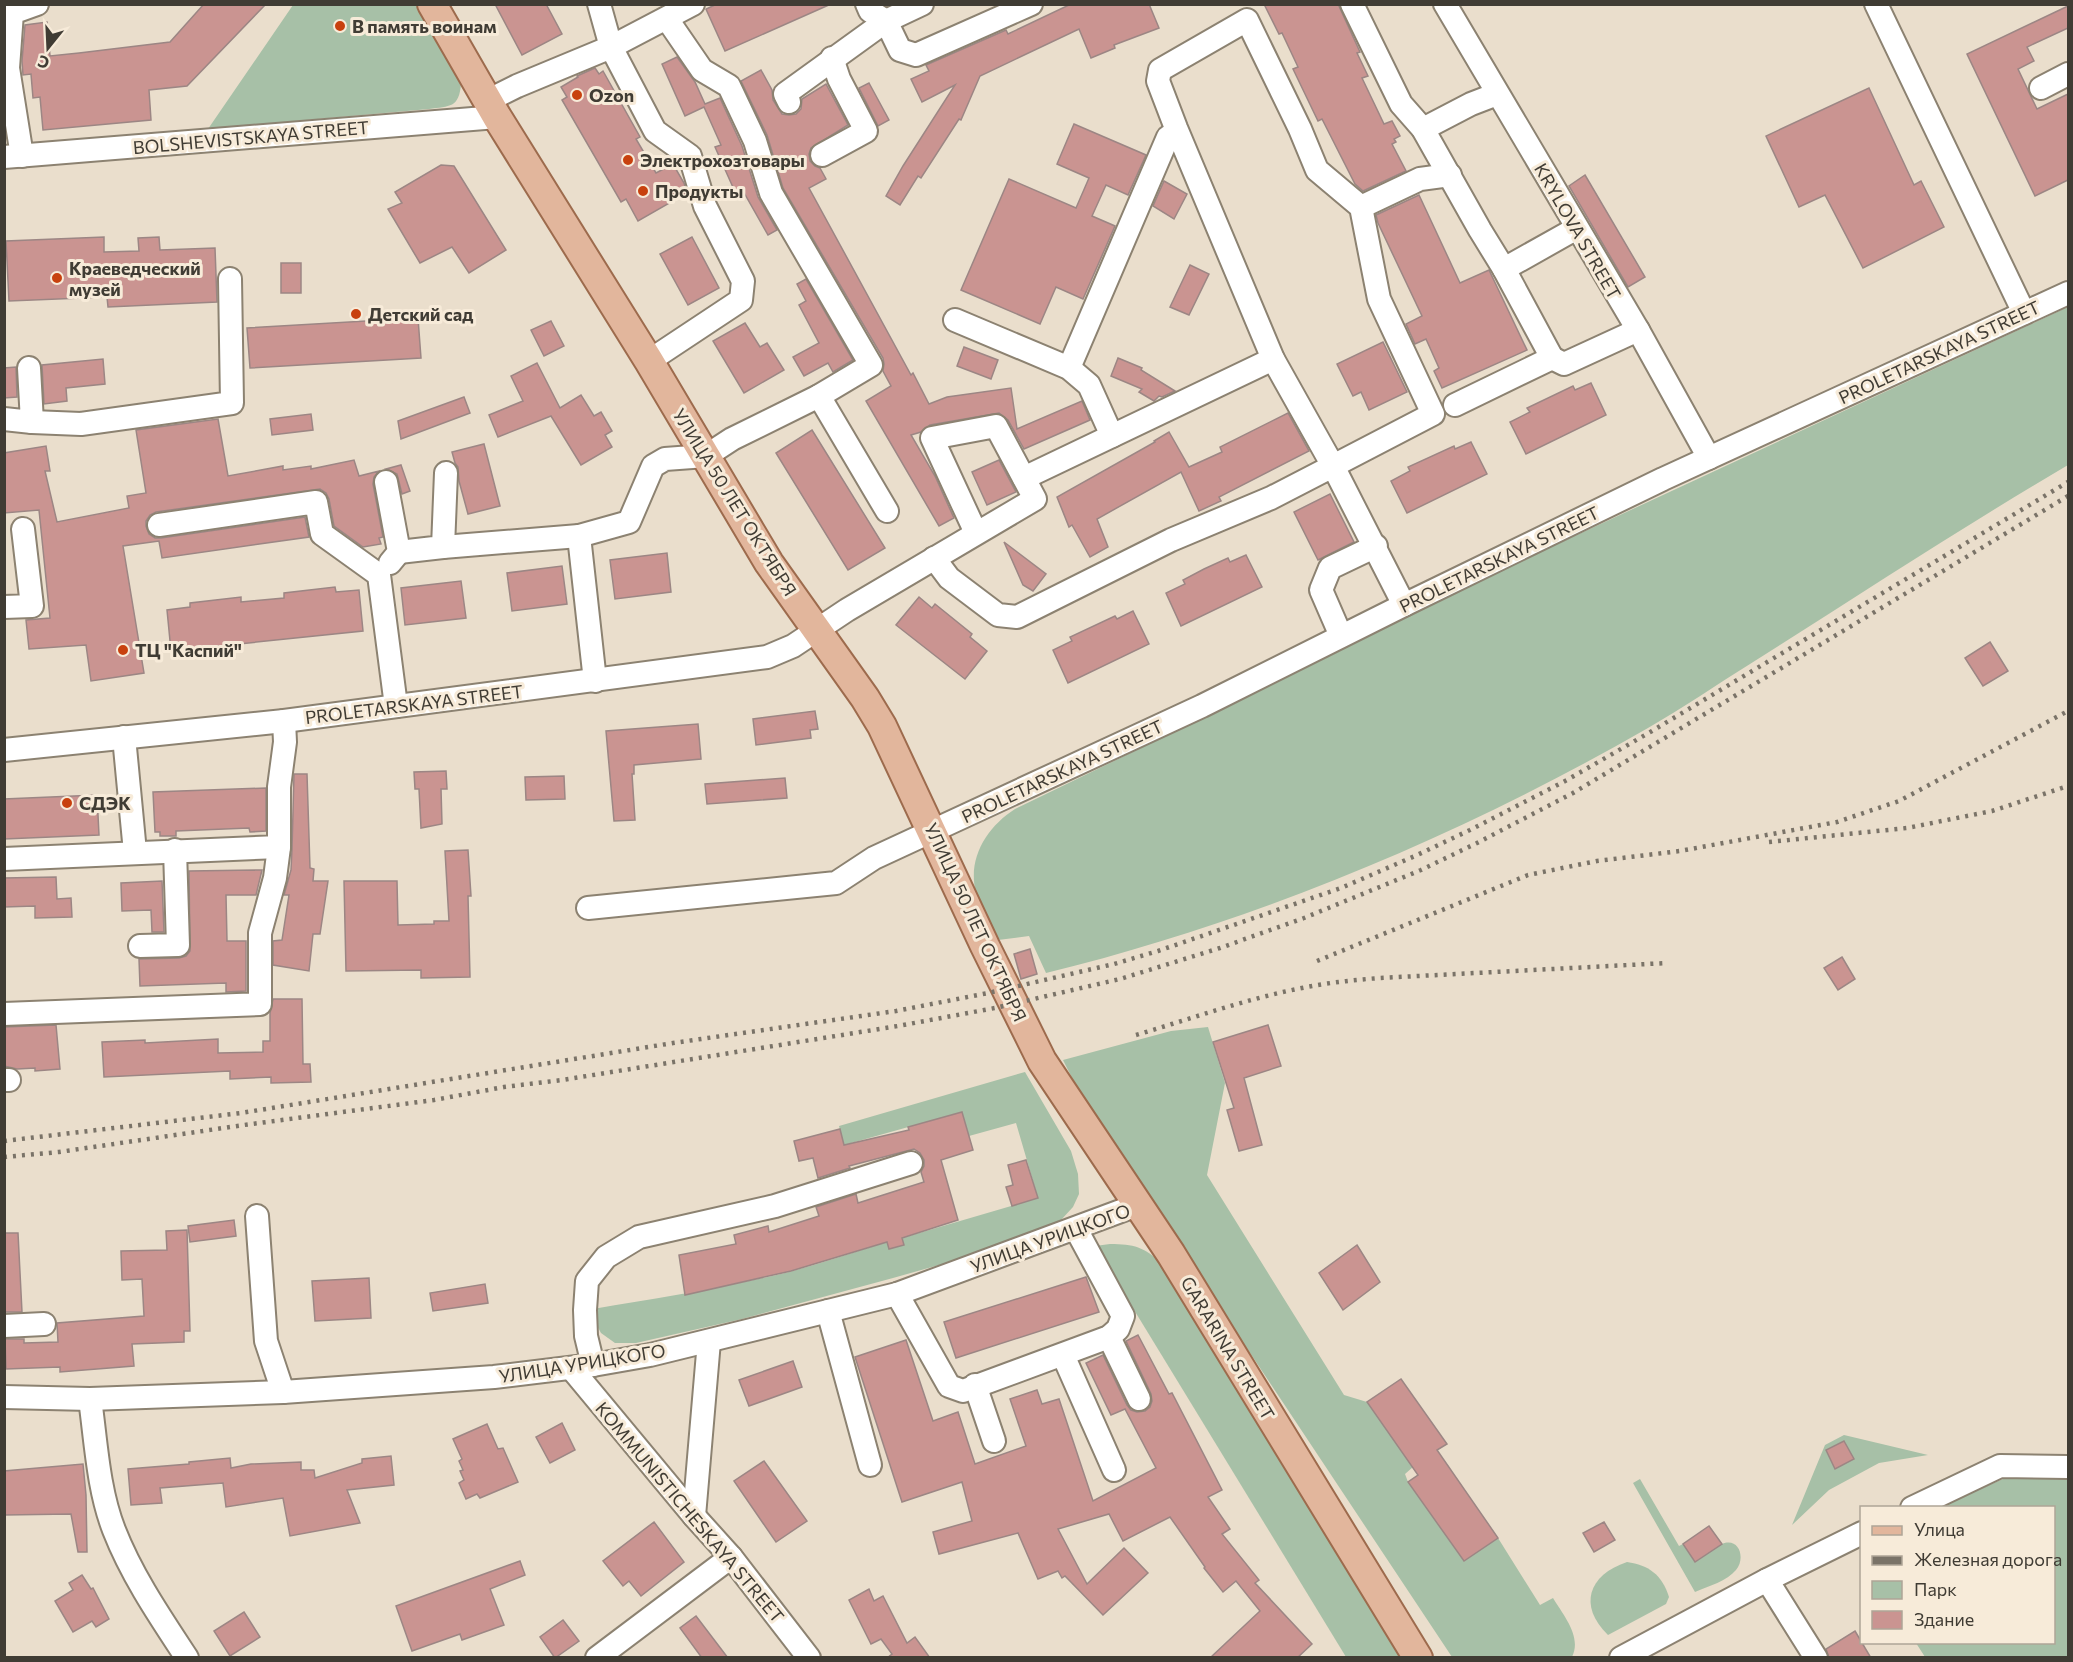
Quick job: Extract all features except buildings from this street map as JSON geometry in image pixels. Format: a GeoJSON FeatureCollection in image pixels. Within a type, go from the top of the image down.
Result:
{"type":"FeatureCollection","features":[{"type":"Feature","properties":{"kind":"main road","name":"УЛИЦА 50 ЛЕТ ОКТЯБРЯ"},"geometry":{"type":"LineString","coordinates":[[432,4],[492,109],[649,361],[769,563],[865,698],[882,726],[933,830],[985,946],[1033,1042]]}},
{"type":"Feature","properties":{"kind":"main road","name":"GARARINA STREET"},"geometry":{"type":"LineString","coordinates":[[1033,1042],[1042,1061],[1171,1254],[1418,1658]]}},
{"type":"Feature","properties":{"kind":"street"},"geometry":{"type":"LineString","coordinates":[[13,156],[8,68],[12,13],[36,4]]}},
{"type":"Feature","properties":{"kind":"street"},"geometry":{"type":"LineString","coordinates":[[599,4],[611,47],[655,131],[690,156],[705,206],[743,281],[741,300],[649,361]]}},
{"type":"Feature","properties":{"kind":"street","name":"BOLSHEVISTSKAYA STREET"},"geometry":{"type":"LineString","coordinates":[[13,156],[492,109],[517,86],[611,47],[693,4]]}},
{"type":"Feature","properties":{"kind":"street"},"geometry":{"type":"LineString","coordinates":[[867,4],[870,11],[886,21],[900,50],[916,55],[1030,4]]}},
{"type":"Feature","properties":{"kind":"street"},"geometry":{"type":"LineString","coordinates":[[789,102],[785,94],[832,58],[886,21],[922,4]]}},
{"type":"Feature","properties":{"kind":"street"},"geometry":{"type":"LineString","coordinates":[[1352,4],[1401,104],[1423,129],[1504,269],[1552,358],[1564,364],[1638,330]]}},
{"type":"Feature","properties":{"kind":"street","name":"KRYLOVA STREET"},"geometry":{"type":"LineString","coordinates":[[1445,4],[1638,330],[1709,458]]}},
{"type":"Feature","properties":{"kind":"street"},"geometry":{"type":"LineString","coordinates":[[1876,4],[2024,313]]}},
{"type":"Feature","properties":{"kind":"street"},"geometry":{"type":"LineString","coordinates":[[934,558],[949,578],[998,615],[1017,617],[1171,540],[1271,498],[1333,466],[1433,414],[1379,299],[1361,207],[1317,170],[1300,129],[1272,75],[1252,12],[1160,70],[1158,81],[1177,132],[1273,359],[1333,466],[1376,546],[1404,605]]}},
{"type":"Feature","properties":{"kind":"street"},"geometry":{"type":"LineString","coordinates":[[379,575],[399,552],[579,536],[629,522],[653,466],[665,459],[706,456],[732,439],[819,396],[871,365],[771,193],[755,141],[729,86],[702,70],[667,19]]}},
{"type":"Feature","properties":{"kind":"street"},"geometry":{"type":"LineString","coordinates":[[822,155],[866,131],[839,79],[832,58]]}},
{"type":"Feature","properties":{"kind":"street"},"geometry":{"type":"LineString","coordinates":[[2041,88],[2068,75]]}},
{"type":"Feature","properties":{"kind":"street"},"geometry":{"type":"LineString","coordinates":[[1423,129],[1471,104],[1497,94]]}},
{"type":"Feature","properties":{"kind":"street"},"geometry":{"type":"LineString","coordinates":[[1069,368],[1168,137],[1177,132]]}},
{"type":"Feature","properties":{"kind":"street"},"geometry":{"type":"LineString","coordinates":[[1361,207],[1420,179],[1450,175]]}},
{"type":"Feature","properties":{"kind":"street"},"geometry":{"type":"LineString","coordinates":[[1504,269],[1577,228]]}},
{"type":"Feature","properties":{"kind":"street"},"geometry":{"type":"LineString","coordinates":[[4,420],[81,424],[232,403],[230,279]]}},
{"type":"Feature","properties":{"kind":"street","name":"PROLETARSKAYA STREET"},"geometry":{"type":"LineString","coordinates":[[588,909],[836,883],[874,858],[1202,706],[1404,605],[1709,458],[2068,292]]}},
{"type":"Feature","properties":{"kind":"street"},"geometry":{"type":"LineString","coordinates":[[955,320],[1069,368],[1089,385],[1112,436]]}},
{"type":"Feature","properties":{"kind":"street"},"geometry":{"type":"LineString","coordinates":[[1455,405],[1552,358]]}},
{"type":"Feature","properties":{"kind":"street"},"geometry":{"type":"LineString","coordinates":[[976,533],[932,438],[996,426],[1024,478],[1273,359]]}},
{"type":"Feature","properties":{"kind":"street"},"geometry":{"type":"LineString","coordinates":[[29,368],[32,422]]}},
{"type":"Feature","properties":{"kind":"street"},"geometry":{"type":"LineString","coordinates":[[819,396],[887,511]]}},
{"type":"Feature","properties":{"kind":"street"},"geometry":{"type":"LineString","coordinates":[[443,547],[446,473]]}},
{"type":"Feature","properties":{"kind":"street","name":"PROLETARSKAYA STREET"},"geometry":{"type":"LineString","coordinates":[[4,750],[284,721],[767,657],[793,646],[934,558],[1035,500],[1024,478]]}},
{"type":"Feature","properties":{"kind":"street"},"geometry":{"type":"LineString","coordinates":[[386,482],[399,552]]}},
{"type":"Feature","properties":{"kind":"street"},"geometry":{"type":"LineString","coordinates":[[159,525],[316,502],[322,534],[379,575],[396,706]]}},
{"type":"Feature","properties":{"kind":"street"},"geometry":{"type":"LineString","coordinates":[[4,608],[32,606],[23,529]]}},
{"type":"Feature","properties":{"kind":"street"},"geometry":{"type":"LineString","coordinates":[[579,536],[595,681]]}},
{"type":"Feature","properties":{"kind":"street"},"geometry":{"type":"LineString","coordinates":[[1341,636],[1321,590],[1330,568],[1376,546]]}},
{"type":"Feature","properties":{"kind":"street"},"geometry":{"type":"LineString","coordinates":[[4,1014],[260,1004],[260,933],[275,878],[279,847],[279,787],[285,742],[284,721]]}},
{"type":"Feature","properties":{"kind":"street"},"geometry":{"type":"LineString","coordinates":[[124,737],[135,852]]}},
{"type":"Feature","properties":{"kind":"street"},"geometry":{"type":"LineString","coordinates":[[4,859],[279,847]]}},
{"type":"Feature","properties":{"kind":"street"},"geometry":{"type":"LineString","coordinates":[[140,946],[178,945],[175,850]]}},
{"type":"Feature","properties":{"kind":"street"},"geometry":{"type":"LineString","coordinates":[[582,1367],[587,1281],[606,1257],[639,1237],[775,1206],[911,1163]]}},
{"type":"Feature","properties":{"kind":"street","name":"УЛИЦА УРИЦКОГО"},"geometry":{"type":"LineString","coordinates":[[4,1397],[90,1399],[283,1392],[494,1377],[582,1367],[650,1355],[897,1294],[1137,1205]]}},
{"type":"Feature","properties":{"kind":"street"},"geometry":{"type":"LineString","coordinates":[[257,1216],[266,1341],[283,1392]]}},
{"type":"Feature","properties":{"kind":"street"},"geometry":{"type":"LineString","coordinates":[[897,1294],[949,1386],[963,1391],[1109,1337],[1118,1329],[1123,1316],[1076,1229]]}},
{"type":"Feature","properties":{"kind":"street"},"geometry":{"type":"LineString","coordinates":[[828,1311],[870,1465]]}},
{"type":"Feature","properties":{"kind":"street"},"geometry":{"type":"LineString","coordinates":[[4,1326],[44,1324]]}},
{"type":"Feature","properties":{"kind":"street"},"geometry":{"type":"LineString","coordinates":[[1109,1337],[1139,1399]]}},
{"type":"Feature","properties":{"kind":"street"},"geometry":{"type":"LineString","coordinates":[[694,1516],[709,1341]]}},
{"type":"Feature","properties":{"kind":"street"},"geometry":{"type":"LineString","coordinates":[[1063,1354],[1114,1470]]}},
{"type":"Feature","properties":{"kind":"street","name":"KOMMUNISTICHESKAYA STREET"},"geometry":{"type":"LineString","coordinates":[[582,1367],[694,1516],[732,1557],[809,1658]]}},
{"type":"Feature","properties":{"kind":"street"},"geometry":{"type":"LineString","coordinates":[[975,1385],[994,1441]]}},
{"type":"Feature","properties":{"kind":"street"},"geometry":{"type":"LineString","coordinates":[[90,1399],[101,1481],[114,1529],[146,1595],[187,1658]]}},
{"type":"Feature","properties":{"kind":"street"},"geometry":{"type":"LineString","coordinates":[[1916,1506],[2000,1466],[2068,1467]]}},
{"type":"Feature","properties":{"kind":"street"},"geometry":{"type":"LineString","coordinates":[[1622,1658],[1767,1580],[1860,1534]]}},
{"type":"Feature","properties":{"kind":"street"},"geometry":{"type":"LineString","coordinates":[[597,1658],[732,1557]]}},
{"type":"Feature","properties":{"kind":"street"},"geometry":{"type":"LineString","coordinates":[[1767,1580],[1816,1658]]}},
{"type":"Feature","properties":{"kind":"green space"},"geometry":{"type":"Polygon","coordinates":[[[293,5],[416,5],[461,84],[456,102],[448,106],[429,109],[208,129],[293,5]]]}},
{"type":"Feature","properties":{"kind":"green space"},"geometry":{"type":"Polygon","coordinates":[[[2068,307],[2068,465],[1948,538],[1661,720],[1504,805],[1431,839],[1356,872],[1203,928],[1046,973],[1029,936],[998,940],[976,893],[974,868],[988,834],[1015,809],[1207,716],[1426,605],[2068,307]]]}},
{"type":"Feature","properties":{"kind":"green space"},"geometry":{"type":"Polygon","coordinates":[[[1208,1027],[1225,1083],[1207,1175],[1344,1395],[1367,1402],[1413,1467],[1405,1474],[1408,1482],[1464,1561],[1498,1538],[1540,1605],[1553,1598],[1562,1612],[1575,1642],[1572,1657],[1452,1657],[1181,1249],[1078,1090],[1063,1060],[1171,1031],[1208,1027]]]}},
{"type":"Feature","properties":{"kind":"green space"},"geometry":{"type":"Polygon","coordinates":[[[1025,1072],[1071,1151],[1078,1174],[1079,1194],[1073,1207],[1061,1220],[1048,1229],[985,1252],[742,1319],[636,1343],[615,1343],[601,1333],[594,1320],[593,1309],[765,1278],[887,1242],[889,1249],[904,1245],[902,1238],[1038,1198],[1016,1123],[969,1136],[962,1112],[844,1145],[839,1126],[1025,1072]]]}},
{"type":"Feature","properties":{"kind":"green space"},"geometry":{"type":"Polygon","coordinates":[[[1110,1244],[1138,1248],[1149,1253],[1161,1263],[1404,1657],[1346,1657],[1095,1246],[1110,1244]]]}},
{"type":"Feature","properties":{"kind":"green space"},"geometry":{"type":"Polygon","coordinates":[[[1844,1435],[1928,1455],[1879,1463],[1829,1490],[1792,1525],[1825,1445],[1844,1435]]]}},
{"type":"Feature","properties":{"kind":"green space"},"geometry":{"type":"Polygon","coordinates":[[[1640,1479],[1679,1546],[1683,1544],[1695,1562],[1722,1544],[1733,1543],[1737,1546],[1740,1555],[1736,1570],[1717,1583],[1695,1592],[1633,1483],[1640,1479]]]}},
{"type":"Feature","properties":{"kind":"green space"},"geometry":{"type":"Polygon","coordinates":[[[2003,1479],[2068,1479],[2068,1657],[1925,1657],[1917,1644],[2055,1644],[2055,1506],[1942,1506],[2003,1479]]]}},
{"type":"Feature","properties":{"kind":"green space"},"geometry":{"type":"Polygon","coordinates":[[[1627,1562],[1654,1572],[1663,1583],[1669,1597],[1666,1604],[1608,1635],[1593,1613],[1592,1592],[1603,1575],[1627,1562]]]}},
{"type":"Feature","properties":{"kind":"railway"},"geometry":{"type":"LineString","coordinates":[[4,1141],[241,1113],[673,1043],[896,1011],[988,993],[1114,964],[1158,951],[1341,888],[1470,830],[1567,780],[1652,731],[2068,482]]}},
{"type":"Feature","properties":{"kind":"railway"},"geometry":{"type":"LineString","coordinates":[[4,1157],[59,1152],[434,1100],[504,1087],[562,1080],[898,1026],[995,1008],[1120,979],[1220,948],[1304,918],[1421,870],[1573,793],[2068,496]]}},
{"type":"Feature","properties":{"kind":"railway"},"geometry":{"type":"LineString","coordinates":[[1317,961],[1528,875],[1597,861],[1680,851],[1837,822],[1899,801],[2068,711]]}},
{"type":"Feature","properties":{"kind":"railway"},"geometry":{"type":"LineString","coordinates":[[1769,842],[1907,828],[1992,811],[2068,786]]}},
{"type":"Feature","properties":{"kind":"railway"},"geometry":{"type":"LineString","coordinates":[[1136,1035],[1257,999],[1338,982],[1667,963]]}},
{"type":"Feature","properties":{"kind":"place","name":"В память воинам"},"geometry":{"type":"Point","coordinates":[340,26]}},
{"type":"Feature","properties":{"kind":"place","name":"Ozon"},"geometry":{"type":"Point","coordinates":[577,95]}},
{"type":"Feature","properties":{"kind":"place","name":"Электрохозтовары"},"geometry":{"type":"Point","coordinates":[628,160]}},
{"type":"Feature","properties":{"kind":"place","name":"Продукты"},"geometry":{"type":"Point","coordinates":[643,191]}},
{"type":"Feature","properties":{"kind":"place","name":"Краеведческий музей"},"geometry":{"type":"Point","coordinates":[57,278]}},
{"type":"Feature","properties":{"kind":"place","name":"Детский сад"},"geometry":{"type":"Point","coordinates":[356,314]}},
{"type":"Feature","properties":{"kind":"place","name":"ТЦ \"Каспий\""},"geometry":{"type":"Point","coordinates":[123,650]}},
{"type":"Feature","properties":{"kind":"place","name":"СДЭК"},"geometry":{"type":"Point","coordinates":[67,803]}}]}
